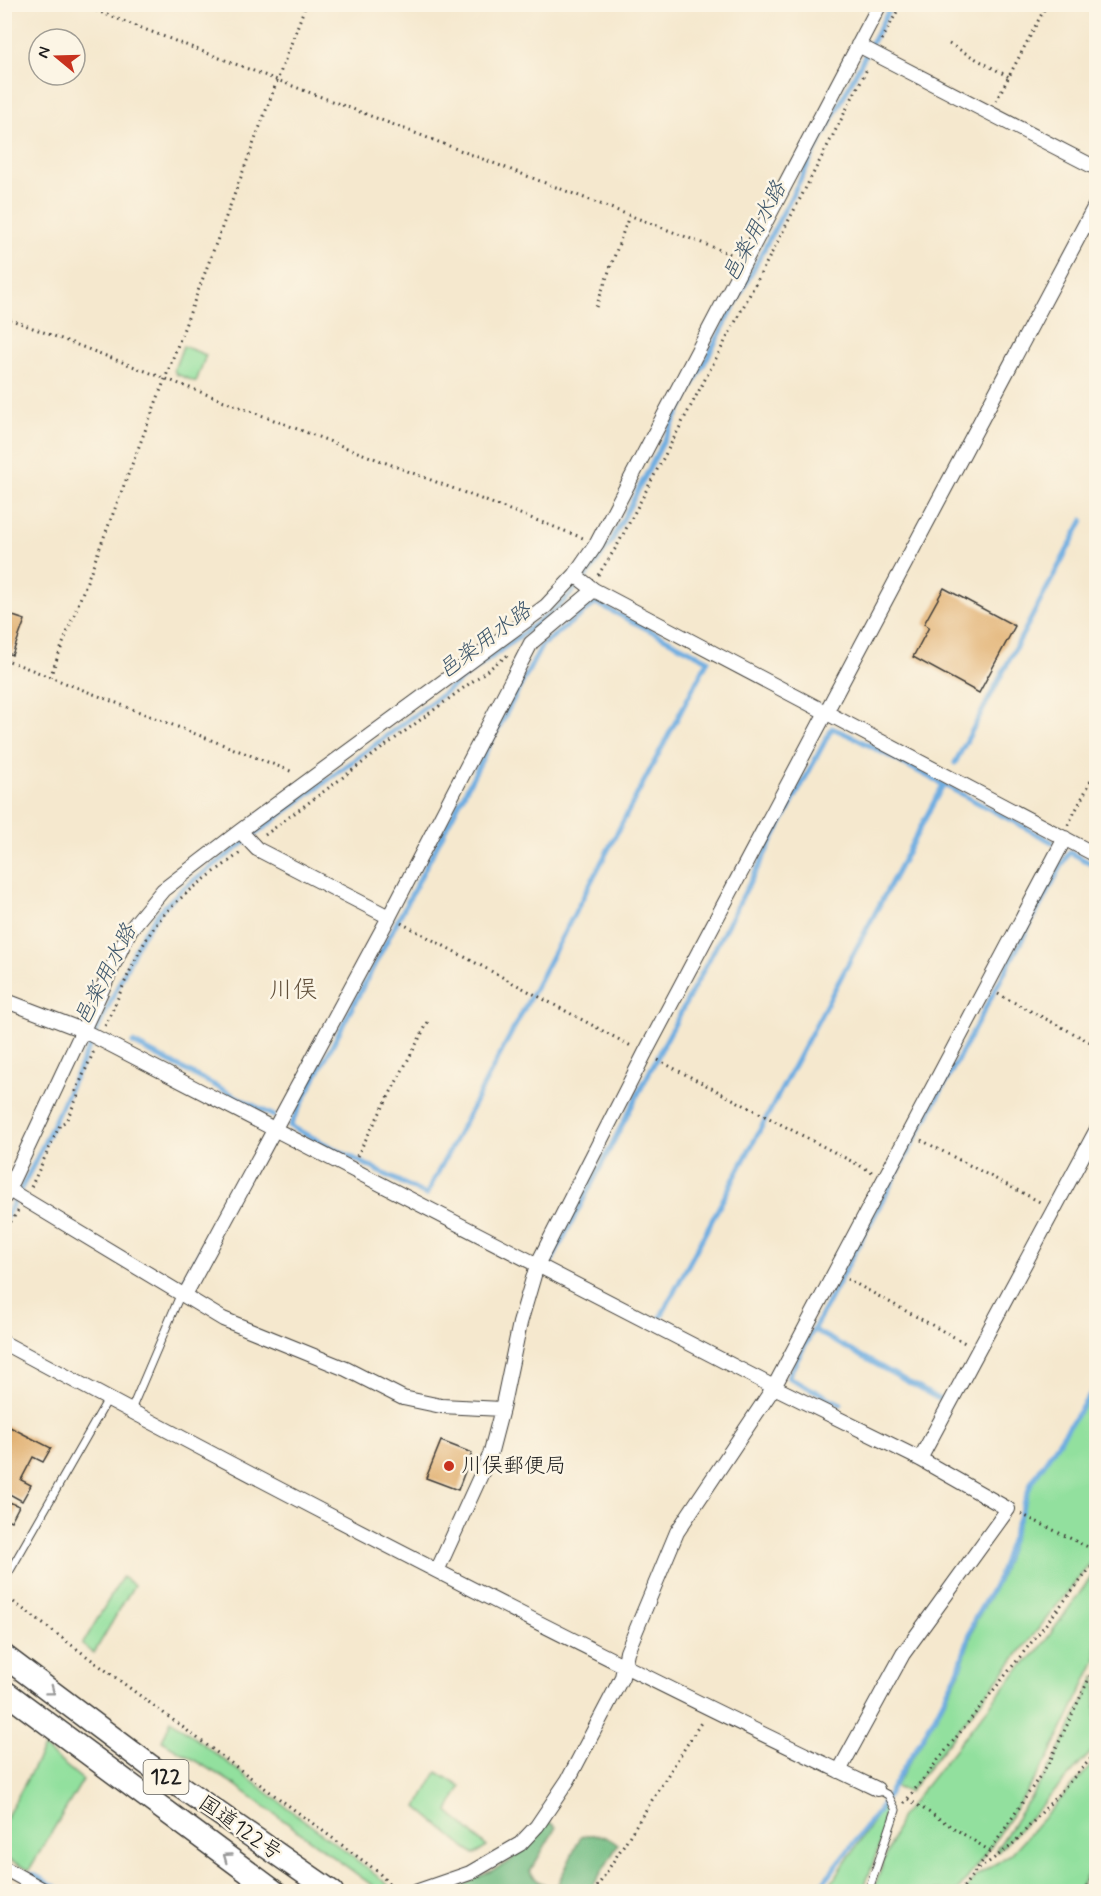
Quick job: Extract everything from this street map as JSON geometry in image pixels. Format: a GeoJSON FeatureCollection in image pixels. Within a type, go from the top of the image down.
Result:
{"type":"FeatureCollection","features":[{"type":"Feature","properties":{"kind":"highway","name":"国道122号"},"geometry":{"type":"LineString","coordinates":[[4,1656],[149,1766],[332,1892]]}},
{"type":"Feature","properties":{"kind":"highway","name":"国道122号"},"geometry":{"type":"LineString","coordinates":[[4,1691],[275,1892]]}},
{"type":"Feature","properties":{"kind":"street"},"geometry":{"type":"LineString","coordinates":[[502,1409],[441,1406],[403,1398],[346,1369],[223,1319],[26,1200],[7,1194],[130,930],[163,890],[546,606],[575,575],[597,543],[880,4]]}},
{"type":"Feature","properties":{"kind":"street"},"geometry":{"type":"LineString","coordinates":[[858,45],[1096,168]]}},
{"type":"Feature","properties":{"kind":"street"},"geometry":{"type":"LineString","coordinates":[[437,1571],[490,1455],[520,1323],[537,1265],[651,1043],[1096,204]]}},
{"type":"Feature","properties":{"kind":"street"},"geometry":{"type":"LineString","coordinates":[[575,575],[592,588],[1096,855]]}},
{"type":"Feature","properties":{"kind":"street"},"geometry":{"type":"LineString","coordinates":[[183,1294],[275,1130],[531,643],[592,588]]}},
{"type":"Feature","properties":{"kind":"street"},"geometry":{"type":"LineString","coordinates":[[240,831],[257,849],[389,916]]}},
{"type":"Feature","properties":{"kind":"street"},"geometry":{"type":"LineString","coordinates":[[415,1892],[470,1873],[520,1844],[537,1826],[568,1780],[622,1677],[627,1652],[677,1532],[774,1387],[1063,838]]}},
{"type":"Feature","properties":{"kind":"street"},"geometry":{"type":"LineString","coordinates":[[4,1000],[82,1030],[774,1387],[920,1459],[1008,1509],[903,1654],[839,1771]]}},
{"type":"Feature","properties":{"kind":"street"},"geometry":{"type":"LineString","coordinates":[[920,1459],[1096,1131]]}},
{"type":"Feature","properties":{"kind":"street"},"geometry":{"type":"LineString","coordinates":[[4,1343],[437,1571],[877,1789]]}},
{"type":"Feature","properties":{"kind":"street"},"geometry":{"type":"LineString","coordinates":[[4,1869],[47,1892]]}},
{"type":"Feature","properties":{"kind":"lane"},"geometry":{"type":"LineString","coordinates":[[131,1410],[183,1294]]}},
{"type":"Feature","properties":{"kind":"lane"},"geometry":{"type":"LineString","coordinates":[[4,1581],[108,1398]]}},
{"type":"Feature","properties":{"kind":"lane"},"geometry":{"type":"LineString","coordinates":[[868,1892],[896,1810],[888,1795],[877,1789]]}},
{"type":"Feature","properties":{"kind":"path"},"geometry":{"type":"LineString","coordinates":[[79,4],[746,260]]}},
{"type":"Feature","properties":{"kind":"path"},"geometry":{"type":"LineString","coordinates":[[50,677],[306,4]]}},
{"type":"Feature","properties":{"kind":"path"},"geometry":{"type":"LineString","coordinates":[[592,588],[617,546],[795,210],[901,4]]}},
{"type":"Feature","properties":{"kind":"path"},"geometry":{"type":"LineString","coordinates":[[990,113],[1047,4]]}},
{"type":"Feature","properties":{"kind":"path"},"geometry":{"type":"LineString","coordinates":[[949,44],[1009,77]]}},
{"type":"Feature","properties":{"kind":"path"},"geometry":{"type":"LineString","coordinates":[[596,307],[629,215]]}},
{"type":"Feature","properties":{"kind":"path"},"geometry":{"type":"LineString","coordinates":[[4,317],[597,543]]}},
{"type":"Feature","properties":{"kind":"path"},"geometry":{"type":"LineString","coordinates":[[4,1232],[26,1200],[60,1125],[66,1121],[78,1096],[76,1091],[99,1039],[147,938],[159,921],[178,901],[252,844],[525,642],[531,643]]}},
{"type":"Feature","properties":{"kind":"path"},"geometry":{"type":"LineString","coordinates":[[4,659],[312,780]]}},
{"type":"Feature","properties":{"kind":"path"},"geometry":{"type":"LineString","coordinates":[[1063,838],[1096,771]]}},
{"type":"Feature","properties":{"kind":"path"},"geometry":{"type":"LineString","coordinates":[[986,987],[1096,1046]]}},
{"type":"Feature","properties":{"kind":"path"},"geometry":{"type":"LineString","coordinates":[[350,1169],[428,1022]]}},
{"type":"Feature","properties":{"kind":"path"},"geometry":{"type":"LineString","coordinates":[[909,1134],[1054,1210]]}},
{"type":"Feature","properties":{"kind":"path"},"geometry":{"type":"LineString","coordinates":[[835,1273],[979,1350]]}},
{"type":"Feature","properties":{"kind":"path"},"geometry":{"type":"LineString","coordinates":[[1018,1512],[1096,1551]]}},
{"type":"Feature","properties":{"kind":"path"},"geometry":{"type":"LineString","coordinates":[[896,1810],[908,1799],[1096,1561]]}},
{"type":"Feature","properties":{"kind":"path"},"geometry":{"type":"LineString","coordinates":[[4,1595],[377,1871],[397,1892]]}},
{"type":"Feature","properties":{"kind":"path"},"geometry":{"type":"LineString","coordinates":[[960,1892],[1050,1761],[1096,1664]]}},
{"type":"Feature","properties":{"kind":"path"},"geometry":{"type":"LineString","coordinates":[[594,1892],[710,1708]]}},
{"type":"Feature","properties":{"kind":"path"},"geometry":{"type":"LineString","coordinates":[[975,1872],[1011,1846],[1096,1753]]}},
{"type":"Feature","properties":{"kind":"path"},"geometry":{"type":"LineString","coordinates":[[908,1799],[990,1851]]}},
{"type":"Feature","properties":{"kind":"path"},"geometry":{"type":"LineString","coordinates":[[1085,1892],[1096,1869]]}},
{"type":"Feature","properties":{"kind":"green space"},"geometry":{"type":"Polygon","coordinates":[[[183,346],[206,355],[196,382],[176,374],[174,370],[183,346]]]}},
{"type":"Feature","properties":{"kind":"green space"},"geometry":{"type":"Polygon","coordinates":[[[1096,1389],[1096,1556],[909,1792],[895,1787],[960,1672],[976,1621],[999,1581],[1032,1484],[1096,1389]]]}},
{"type":"Feature","properties":{"kind":"green space"},"geometry":{"type":"Polygon","coordinates":[[[1096,1570],[1096,1660],[1048,1759],[992,1845],[958,1891],[873,1891],[900,1818],[1017,1671],[1039,1650],[1096,1570]]]}},
{"type":"Feature","properties":{"kind":"green space"},"geometry":{"type":"Polygon","coordinates":[[[122,1577],[134,1585],[94,1653],[82,1645],[122,1577]]]}},
{"type":"Feature","properties":{"kind":"green space"},"geometry":{"type":"Polygon","coordinates":[[[1096,1675],[1096,1747],[998,1852],[996,1850],[1054,1761],[1096,1675]]]}},
{"type":"Feature","properties":{"kind":"green space"},"geometry":{"type":"Polygon","coordinates":[[[171,1720],[349,1854],[393,1891],[380,1891],[234,1784],[162,1741],[171,1720]]]}},
{"type":"Feature","properties":{"kind":"green space"},"geometry":{"type":"Polygon","coordinates":[[[44,1748],[83,1780],[29,1870],[5,1858],[5,1820],[44,1748]]]}},
{"type":"Feature","properties":{"kind":"green space"},"geometry":{"type":"Polygon","coordinates":[[[1096,1760],[1096,1859],[1078,1891],[965,1891],[976,1876],[1011,1854],[1096,1760]]]}},
{"type":"Feature","properties":{"kind":"green space"},"geometry":{"type":"Polygon","coordinates":[[[437,1772],[461,1787],[448,1811],[487,1847],[474,1855],[417,1807],[437,1772]]]}},
{"type":"Feature","properties":{"kind":"green space"},"geometry":{"type":"Polygon","coordinates":[[[887,1807],[882,1824],[882,1838],[863,1891],[826,1891],[881,1809],[887,1807]]]}},
{"type":"Feature","properties":{"kind":"green space"},"geometry":{"type":"Polygon","coordinates":[[[549,1822],[556,1827],[530,1872],[538,1881],[555,1890],[581,1836],[601,1836],[618,1845],[590,1891],[446,1892],[509,1862],[549,1822]]]}},
{"type":"Feature","properties":{"kind":"building"},"geometry":{"type":"Polygon","coordinates":[[[944,588],[1015,626],[979,693],[913,657],[929,627],[924,624],[944,588]]]}},
{"type":"Feature","properties":{"kind":"building"},"geometry":{"type":"Polygon","coordinates":[[[4,613],[25,620],[12,655],[4,652],[4,613]]]}},
{"type":"Feature","properties":{"kind":"building"},"geometry":{"type":"Polygon","coordinates":[[[4,1424],[51,1448],[43,1462],[33,1457],[21,1480],[31,1485],[22,1501],[4,1491],[4,1424]]]}},
{"type":"Feature","properties":{"kind":"building"},"geometry":{"type":"Polygon","coordinates":[[[441,1441],[472,1453],[458,1490],[426,1478],[441,1441]]]}},
{"type":"Feature","properties":{"kind":"building"},"geometry":{"type":"Polygon","coordinates":[[[4,1500],[19,1506],[11,1521],[4,1518],[4,1500]]]}},
{"type":"Feature","properties":{"kind":"waterway","name":"邑楽用水路"},"geometry":{"type":"LineString","coordinates":[[4,1221],[35,1162],[140,939],[159,912],[181,890],[553,611],[577,587],[597,562],[611,542],[892,4]]}},
{"type":"Feature","properties":{"kind":"waterway"},"geometry":{"type":"LineString","coordinates":[[955,763],[1083,520]]}},
{"type":"Feature","properties":{"kind":"waterway"},"geometry":{"type":"LineString","coordinates":[[596,603],[708,660],[426,1195],[290,1126],[542,645],[596,603]]}},
{"type":"Feature","properties":{"kind":"waterway"},"geometry":{"type":"LineString","coordinates":[[551,1262],[832,728],[1052,842]]}},
{"type":"Feature","properties":{"kind":"waterway"},"geometry":{"type":"LineString","coordinates":[[659,1320],[943,785]]}},
{"type":"Feature","properties":{"kind":"waterway"},"geometry":{"type":"LineString","coordinates":[[841,1404],[788,1377],[1069,852],[1096,866]]}},
{"type":"Feature","properties":{"kind":"waterway"},"geometry":{"type":"LineString","coordinates":[[133,1043],[274,1116]]}},
{"type":"Feature","properties":{"kind":"waterway"},"geometry":{"type":"LineString","coordinates":[[185,1280],[233,1192]]}},
{"type":"Feature","properties":{"kind":"waterway"},"geometry":{"type":"LineString","coordinates":[[814,1330],[948,1404]]}},
{"type":"Feature","properties":{"kind":"waterway"},"geometry":{"type":"LineString","coordinates":[[816,1892],[878,1811],[934,1718],[959,1669],[974,1620],[997,1581],[1031,1483],[1096,1386]]}},
{"type":"Feature","properties":{"kind":"waterway"},"geometry":{"type":"LineString","coordinates":[[32,1874],[65,1892]]}},
{"type":"Feature","properties":{"kind":"place","name":"川俣郵便局"},"geometry":{"type":"Point","coordinates":[449,1466]}},
{"type":"Feature","properties":{"kind":"district","name":"川俣"},"geometry":{"type":"Point","coordinates":[293,990]}}]}
